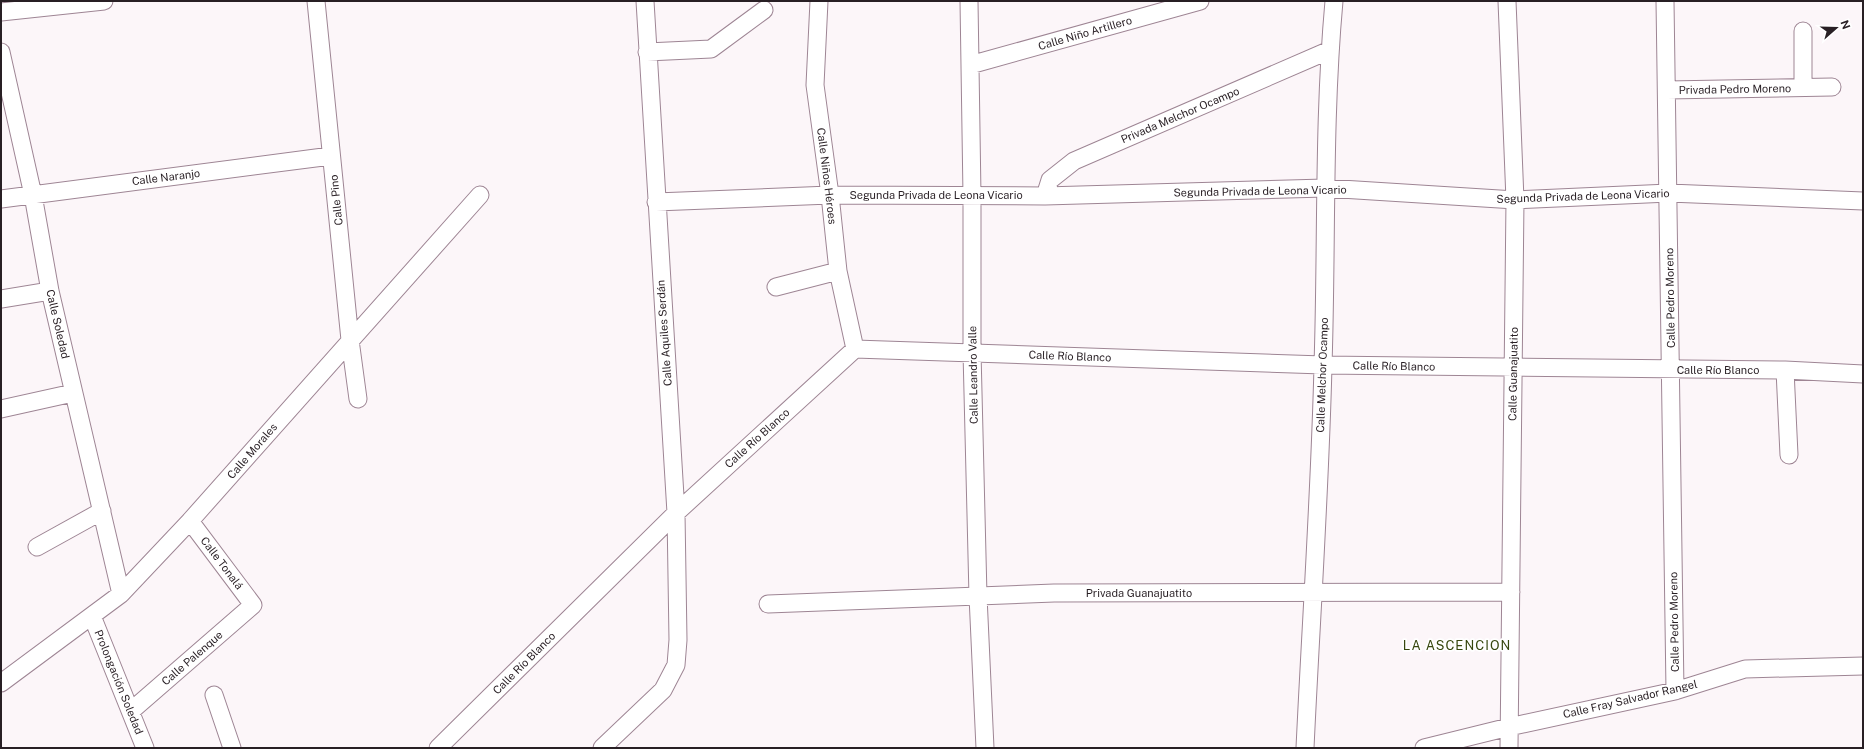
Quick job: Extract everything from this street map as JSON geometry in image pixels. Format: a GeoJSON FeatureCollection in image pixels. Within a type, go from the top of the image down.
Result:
{"type":"FeatureCollection","features":[{"type":"Feature","properties":{"kind":"street"},"geometry":{"type":"LineString","coordinates":[[1,12],[104,1]]}},
{"type":"Feature","properties":{"kind":"street","name":"Calle Pino"},"geometry":{"type":"LineString","coordinates":[[316,1],[350,340],[358,399]]}},
{"type":"Feature","properties":{"kind":"street","name":"Calle Aquiles Serdán"},"geometry":{"type":"LineString","coordinates":[[602,748],[662,690],[676,665],[678,640],[676,513],[644,1]]}},
{"type":"Feature","properties":{"kind":"street","name":"Calle Niños Héroes"},"geometry":{"type":"LineString","coordinates":[[819,1],[815,85],[830,194],[838,271],[855,349]]}},
{"type":"Feature","properties":{"kind":"street","name":"Calle Leandro Valle"},"geometry":{"type":"LineString","coordinates":[[969,1],[972,196],[972,352],[978,596],[985,748]]}},
{"type":"Feature","properties":{"kind":"street","name":"Calle Niño Artillero"},"geometry":{"type":"LineString","coordinates":[[970,65],[1200,1]]}},
{"type":"Feature","properties":{"kind":"street","name":"Calle Melchor Ocampo"},"geometry":{"type":"LineString","coordinates":[[1305,748],[1323,365],[1325,188],[1330,50],[1334,1]]}},
{"type":"Feature","properties":{"kind":"street","name":"Calle Guanajuatito"},"geometry":{"type":"LineString","coordinates":[[1507,1],[1515,200],[1509,748]]}},
{"type":"Feature","properties":{"kind":"street","name":"Calle Pedro Moreno"},"geometry":{"type":"LineString","coordinates":[[1665,1],[1675,691]]}},
{"type":"Feature","properties":{"kind":"street"},"geometry":{"type":"LineString","coordinates":[[647,52],[711,48],[764,10]]}},
{"type":"Feature","properties":{"kind":"street","name":"Privada Pedro Moreno"},"geometry":{"type":"LineString","coordinates":[[1803,31],[1803,87]]}},
{"type":"Feature","properties":{"kind":"street","name":"Privada Melchor Ocampo"},"geometry":{"type":"LineString","coordinates":[[1045,196],[1050,180],[1074,161],[1330,50]]}},
{"type":"Feature","properties":{"kind":"street","name":"Calle Soledad"},"geometry":{"type":"LineString","coordinates":[[1,52],[33,195],[50,291],[121,594]]}},
{"type":"Feature","properties":{"kind":"street","name":"Privada Pedro Moreno"},"geometry":{"type":"LineString","coordinates":[[1667,90],[1832,87]]}},
{"type":"Feature","properties":{"kind":"street","name":"Calle Naranjo"},"geometry":{"type":"LineString","coordinates":[[1,199],[331,156]]}},
{"type":"Feature","properties":{"kind":"street","name":"Segunda Privada de Leona Vicario"},"geometry":{"type":"LineString","coordinates":[[656,202],[830,194],[1045,196],[1325,188],[1515,200],[1668,193],[1863,201]]}},
{"type":"Feature","properties":{"kind":"street","name":"Calle Morales"},"geometry":{"type":"LineString","coordinates":[[1,683],[121,594],[190,521],[480,195]]}},
{"type":"Feature","properties":{"kind":"street"},"geometry":{"type":"LineString","coordinates":[[776,287],[838,271]]}},
{"type":"Feature","properties":{"kind":"street"},"geometry":{"type":"LineString","coordinates":[[1,299],[50,291]]}},
{"type":"Feature","properties":{"kind":"street","name":"Calle Río Blanco"},"geometry":{"type":"LineString","coordinates":[[438,748],[676,513],[855,349],[1323,365],[1670,370],[1785,370],[1863,374]]}},
{"type":"Feature","properties":{"kind":"street"},"geometry":{"type":"LineString","coordinates":[[1785,370],[1789,456]]}},
{"type":"Feature","properties":{"kind":"street"},"geometry":{"type":"LineString","coordinates":[[1,409],[73,393]]}},
{"type":"Feature","properties":{"kind":"street"},"geometry":{"type":"LineString","coordinates":[[37,547],[102,511]]}},
{"type":"Feature","properties":{"kind":"street","name":"Calle Tonalá"},"geometry":{"type":"LineString","coordinates":[[190,521],[253,604]]}},
{"type":"Feature","properties":{"kind":"street","name":"Privada Guanajuatito"},"geometry":{"type":"LineString","coordinates":[[768,604],[1054,593],[1313,591],[1511,592]]}},
{"type":"Feature","properties":{"kind":"street","name":"Calle Palenque"},"geometry":{"type":"LineString","coordinates":[[131,711],[253,604]]}},
{"type":"Feature","properties":{"kind":"street","name":"Prolongación Soledad"},"geometry":{"type":"LineString","coordinates":[[92,616],[145,748]]}},
{"type":"Feature","properties":{"kind":"street","name":"Calle Fray Salvador Rangel"},"geometry":{"type":"LineString","coordinates":[[1424,748],[1509,727],[1675,691],[1745,669],[1863,666]]}},
{"type":"Feature","properties":{"kind":"street"},"geometry":{"type":"LineString","coordinates":[[214,695],[227,746]]}},
{"type":"Feature","properties":{"kind":"district","name":"LA ASCENCION"},"geometry":{"type":"Point","coordinates":[1457,645]}}]}
